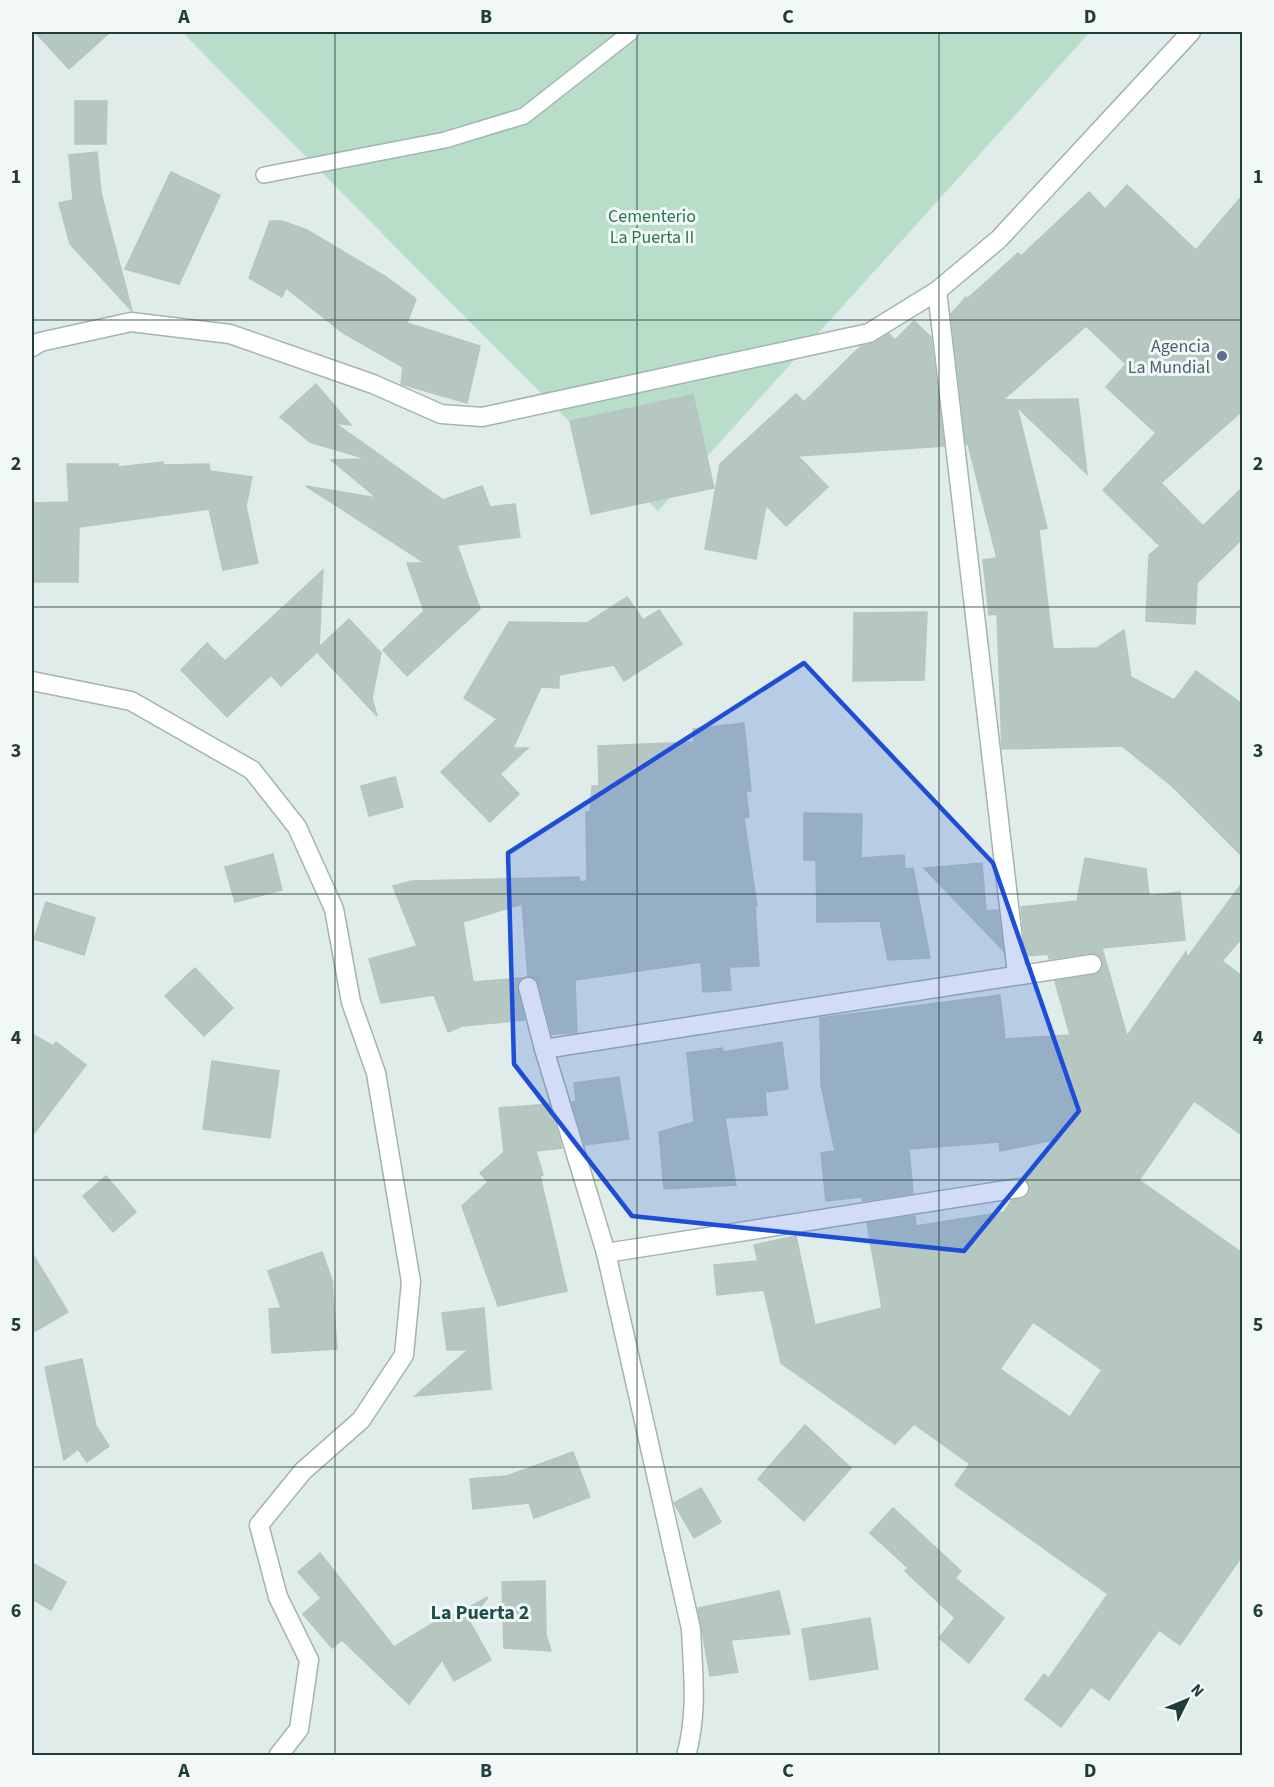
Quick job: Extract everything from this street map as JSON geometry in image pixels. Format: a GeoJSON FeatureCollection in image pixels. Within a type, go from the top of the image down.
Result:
{"type":"FeatureCollection","features":[{"type":"Feature","properties":{"kind":"street"},"geometry":{"type":"LineString","coordinates":[[32,347],[40,342],[131,322],[230,334],[373,384],[441,414],[482,417],[869,333],[937,291],[999,239],[1191,32]]}},
{"type":"Feature","properties":{"kind":"street"},"geometry":{"type":"LineString","coordinates":[[937,291],[1017,975]]}},
{"type":"Feature","properties":{"kind":"street"},"geometry":{"type":"LineString","coordinates":[[32,681],[131,702],[252,770],[297,827],[334,909],[351,1002],[376,1073],[411,1282],[404,1355],[361,1420],[303,1471],[260,1525],[278,1597],[309,1660],[299,1729],[278,1755]]}},
{"type":"Feature","properties":{"kind":"street"},"geometry":{"type":"LineString","coordinates":[[544,1049],[1092,964]]}},
{"type":"Feature","properties":{"kind":"street"},"geometry":{"type":"LineString","coordinates":[[528,987],[544,1049],[606,1253],[691,1629],[694,1685],[693,1732],[686,1755]]}},
{"type":"Feature","properties":{"kind":"street"},"geometry":{"type":"LineString","coordinates":[[606,1253],[1019,1188]]}},
{"type":"Feature","properties":{"kind":"lane"},"geometry":{"type":"LineString","coordinates":[[264,175],[444,140],[524,116],[631,32]]}},
{"type":"Feature","properties":{"kind":"highlighted area"},"geometry":{"type":"Polygon","coordinates":[[[804,663],[993,863],[1079,1111],[964,1251],[632,1216],[514,1064],[508,853],[804,663]]]}},
{"type":"Feature","properties":{"kind":"green space","name":"Cementerio La Puerta II"},"geometry":{"type":"Polygon","coordinates":[[[182,32],[1090,32],[658,511],[182,32]]]}},
{"type":"Feature","properties":{"kind":"building"},"geometry":{"type":"Polygon","coordinates":[[[35,32],[110,32],[69,69],[35,32]]]}},
{"type":"Feature","properties":{"kind":"building"},"geometry":{"type":"Polygon","coordinates":[[[75,101],[107,101],[106,144],[75,144],[75,101]]]}},
{"type":"Feature","properties":{"kind":"building"},"geometry":{"type":"Polygon","coordinates":[[[97,152],[101,193],[132,311],[70,244],[59,203],[73,200],[69,155],[97,152]]]}},
{"type":"Feature","properties":{"kind":"building"},"geometry":{"type":"Polygon","coordinates":[[[171,172],[220,195],[179,284],[125,269],[171,172]]]}},
{"type":"Feature","properties":{"kind":"building"},"geometry":{"type":"Polygon","coordinates":[[[1127,185],[1196,250],[1242,196],[1242,411],[1161,483],[1203,526],[1242,488],[1242,539],[1197,583],[1195,624],[1146,621],[1149,555],[1160,546],[1103,490],[1156,433],[1106,387],[1126,364],[1086,326],[1003,400],[1078,399],[1087,474],[1017,407],[1047,528],[1039,530],[1053,649],[1097,648],[1124,630],[1131,677],[1174,700],[1196,671],[1242,704],[1242,856],[1172,786],[1122,746],[1002,749],[997,614],[989,615],[983,560],[997,558],[968,444],[966,444],[951,314],[966,297],[967,299],[1018,253],[1021,256],[1089,192],[1105,209],[1127,185]]]}},
{"type":"Feature","properties":{"kind":"building"},"geometry":{"type":"Polygon","coordinates":[[[270,221],[282,221],[307,230],[386,277],[416,299],[407,323],[480,346],[467,403],[401,384],[403,367],[343,333],[286,288],[282,297],[249,278],[270,221]]]}},
{"type":"Feature","properties":{"kind":"building"},"geometry":{"type":"Polygon","coordinates":[[[914,321],[931,337],[944,446],[798,456],[828,487],[786,526],[766,505],[756,559],[705,549],[720,464],[796,394],[804,402],[861,346],[875,343],[889,334],[895,340],[914,321]]]}},
{"type":"Feature","properties":{"kind":"building"},"geometry":{"type":"Polygon","coordinates":[[[316,384],[351,425],[335,423],[443,500],[482,486],[490,507],[515,504],[520,537],[457,545],[480,609],[407,676],[383,650],[424,611],[407,563],[425,563],[306,486],[377,498],[331,460],[367,459],[310,442],[280,417],[316,384]]]}},
{"type":"Feature","properties":{"kind":"building"},"geometry":{"type":"Polygon","coordinates":[[[693,395],[714,488],[591,514],[570,421],[693,395]]]}},
{"type":"Feature","properties":{"kind":"building"},"geometry":{"type":"Polygon","coordinates":[[[163,462],[163,465],[209,464],[210,471],[252,477],[246,506],[258,563],[223,570],[209,509],[79,527],[78,582],[32,582],[32,503],[69,502],[67,464],[118,464],[118,467],[163,462]]]}},
{"type":"Feature","properties":{"kind":"building"},"geometry":{"type":"Polygon","coordinates":[[[323,570],[319,647],[349,619],[381,653],[372,698],[377,716],[317,652],[281,686],[271,675],[227,717],[181,670],[207,643],[225,661],[323,570]]]}},
{"type":"Feature","properties":{"kind":"building"},"geometry":{"type":"Polygon","coordinates":[[[627,597],[643,620],[659,610],[682,644],[624,681],[614,665],[559,675],[559,688],[541,687],[513,748],[528,748],[500,774],[519,794],[490,822],[441,772],[497,719],[464,698],[509,622],[587,623],[627,597]]]}},
{"type":"Feature","properties":{"kind":"building"},"geometry":{"type":"Polygon","coordinates":[[[927,612],[924,680],[853,681],[854,613],[927,612]]]}},
{"type":"Feature","properties":{"kind":"building"},"geometry":{"type":"Polygon","coordinates":[[[744,723],[751,791],[746,791],[749,817],[744,818],[757,906],[755,906],[759,966],[729,967],[731,990],[703,992],[701,962],[575,980],[577,1033],[552,1034],[539,984],[536,979],[528,976],[522,904],[463,922],[473,982],[521,978],[517,983],[517,989],[525,1020],[462,1026],[448,1032],[434,995],[381,1003],[369,959],[417,946],[393,886],[412,881],[579,877],[580,882],[587,881],[586,812],[590,812],[592,786],[599,786],[598,746],[694,742],[693,729],[744,723]]]}},
{"type":"Feature","properties":{"kind":"building"},"geometry":{"type":"Polygon","coordinates":[[[395,777],[403,807],[369,816],[361,786],[395,777]]]}},
{"type":"Feature","properties":{"kind":"building"},"geometry":{"type":"Polygon","coordinates":[[[804,813],[862,814],[861,858],[904,855],[905,869],[913,868],[930,958],[888,960],[880,921],[817,922],[816,860],[804,860],[804,813]]]}},
{"type":"Feature","properties":{"kind":"building"},"geometry":{"type":"Polygon","coordinates":[[[273,854],[282,890],[235,902],[225,867],[273,854]]]}},
{"type":"Feature","properties":{"kind":"building"},"geometry":{"type":"Polygon","coordinates":[[[1085,858],[1146,869],[1149,896],[1180,892],[1185,940],[1102,948],[1127,1036],[1186,952],[1187,958],[1242,883],[1242,938],[1222,961],[1242,976],[1242,1135],[1194,1101],[1139,1180],[1242,1253],[1242,1556],[1180,1645],[1159,1630],[1109,1700],[1091,1687],[1061,1727],[1025,1699],[1044,1674],[1049,1678],[1108,1594],[955,1485],[970,1464],[914,1424],[895,1444],[781,1363],[764,1290],[717,1295],[714,1265],[758,1261],[754,1245],[796,1236],[815,1325],[882,1308],[867,1223],[915,1216],[916,1226],[1004,1212],[1011,1201],[1026,1196],[1030,1187],[1026,1180],[1054,1140],[1000,1151],[999,1142],[909,1149],[913,1193],[863,1201],[862,1197],[826,1201],[821,1153],[835,1151],[821,1085],[820,1018],[1000,995],[1005,1039],[1070,1035],[1055,981],[1094,975],[1102,969],[1103,962],[1100,957],[1091,953],[1049,959],[1048,954],[1026,956],[1021,907],[1077,901],[1085,858]],[[1033,1322],[1000,1369],[1070,1417],[1102,1370],[1033,1322]]]}},
{"type":"Feature","properties":{"kind":"building"},"geometry":{"type":"Polygon","coordinates":[[[982,863],[986,911],[998,910],[1003,950],[924,868],[982,863]]]}},
{"type":"Feature","properties":{"kind":"building"},"geometry":{"type":"Polygon","coordinates":[[[46,902],[95,918],[84,955],[34,939],[46,902]]]}},
{"type":"Feature","properties":{"kind":"building"},"geometry":{"type":"Polygon","coordinates":[[[195,968],[233,1008],[204,1036],[165,996],[195,968]]]}},
{"type":"Feature","properties":{"kind":"building"},"geometry":{"type":"Polygon","coordinates":[[[32,1034],[53,1046],[56,1042],[86,1065],[32,1136],[32,1034]]]}},
{"type":"Feature","properties":{"kind":"building"},"geometry":{"type":"Polygon","coordinates":[[[782,1042],[788,1089],[765,1092],[767,1115],[725,1118],[736,1185],[664,1189],[659,1132],[694,1122],[687,1053],[722,1048],[723,1052],[782,1042]]]}},
{"type":"Feature","properties":{"kind":"building"},"geometry":{"type":"Polygon","coordinates":[[[212,1061],[279,1071],[270,1138],[203,1129],[212,1061]]]}},
{"type":"Feature","properties":{"kind":"building"},"geometry":{"type":"Polygon","coordinates":[[[619,1077],[629,1139],[585,1145],[572,1102],[576,1101],[574,1083],[619,1077]]]}},
{"type":"Feature","properties":{"kind":"building"},"geometry":{"type":"Polygon","coordinates":[[[549,1104],[562,1148],[536,1151],[567,1291],[498,1306],[462,1206],[488,1182],[480,1173],[504,1152],[499,1108],[549,1104]]]}},
{"type":"Feature","properties":{"kind":"building"},"geometry":{"type":"Polygon","coordinates":[[[106,1176],[136,1212],[113,1232],[83,1196],[106,1176]]]}},
{"type":"Feature","properties":{"kind":"building"},"geometry":{"type":"Polygon","coordinates":[[[322,1252],[332,1280],[337,1349],[272,1353],[269,1309],[281,1308],[268,1271],[322,1252]]]}},
{"type":"Feature","properties":{"kind":"building"},"geometry":{"type":"Polygon","coordinates":[[[32,1253],[68,1312],[32,1333],[32,1253]]]}},
{"type":"Feature","properties":{"kind":"building"},"geometry":{"type":"Polygon","coordinates":[[[484,1308],[491,1389],[415,1396],[468,1350],[447,1350],[442,1313],[484,1308]]]}},
{"type":"Feature","properties":{"kind":"building"},"geometry":{"type":"Polygon","coordinates":[[[82,1359],[96,1426],[109,1446],[87,1462],[78,1449],[64,1460],[45,1367],[82,1359]]]}},
{"type":"Feature","properties":{"kind":"building"},"geometry":{"type":"Polygon","coordinates":[[[805,1425],[851,1468],[804,1521],[758,1479],[805,1425]]]}},
{"type":"Feature","properties":{"kind":"building"},"geometry":{"type":"Polygon","coordinates":[[[573,1452],[590,1497],[534,1518],[529,1503],[473,1509],[470,1479],[507,1476],[573,1452]]]}},
{"type":"Feature","properties":{"kind":"building"},"geometry":{"type":"Polygon","coordinates":[[[701,1488],[721,1522],[694,1538],[674,1503],[701,1488]]]}},
{"type":"Feature","properties":{"kind":"building"},"geometry":{"type":"Polygon","coordinates":[[[893,1508],[961,1571],[955,1578],[1004,1618],[969,1663],[939,1638],[955,1618],[905,1571],[908,1568],[870,1533],[893,1508]]]}},
{"type":"Feature","properties":{"kind":"building"},"geometry":{"type":"Polygon","coordinates":[[[320,1553],[394,1647],[443,1617],[445,1620],[488,1597],[470,1622],[491,1660],[454,1681],[442,1660],[409,1704],[342,1640],[332,1648],[303,1614],[321,1598],[298,1572],[320,1553]]]}},
{"type":"Feature","properties":{"kind":"building"},"geometry":{"type":"Polygon","coordinates":[[[32,1563],[66,1582],[51,1610],[32,1599],[32,1563]]]}},
{"type":"Feature","properties":{"kind":"building"},"geometry":{"type":"Polygon","coordinates":[[[545,1581],[546,1635],[551,1651],[504,1648],[502,1582],[545,1581]]]}},
{"type":"Feature","properties":{"kind":"building"},"geometry":{"type":"Polygon","coordinates":[[[779,1591],[790,1634],[731,1640],[738,1672],[710,1676],[698,1608],[779,1591]]]}},
{"type":"Feature","properties":{"kind":"building"},"geometry":{"type":"Polygon","coordinates":[[[870,1618],[878,1669],[810,1680],[802,1629],[870,1618]]]}},
{"type":"Feature","properties":{"kind":"place","name":"Agencia La Mundial"},"geometry":{"type":"Point","coordinates":[1222,356]}},
{"type":"Feature","properties":{"kind":"district","name":"La Puerta 2"},"geometry":{"type":"Point","coordinates":[480,1613]}}]}
